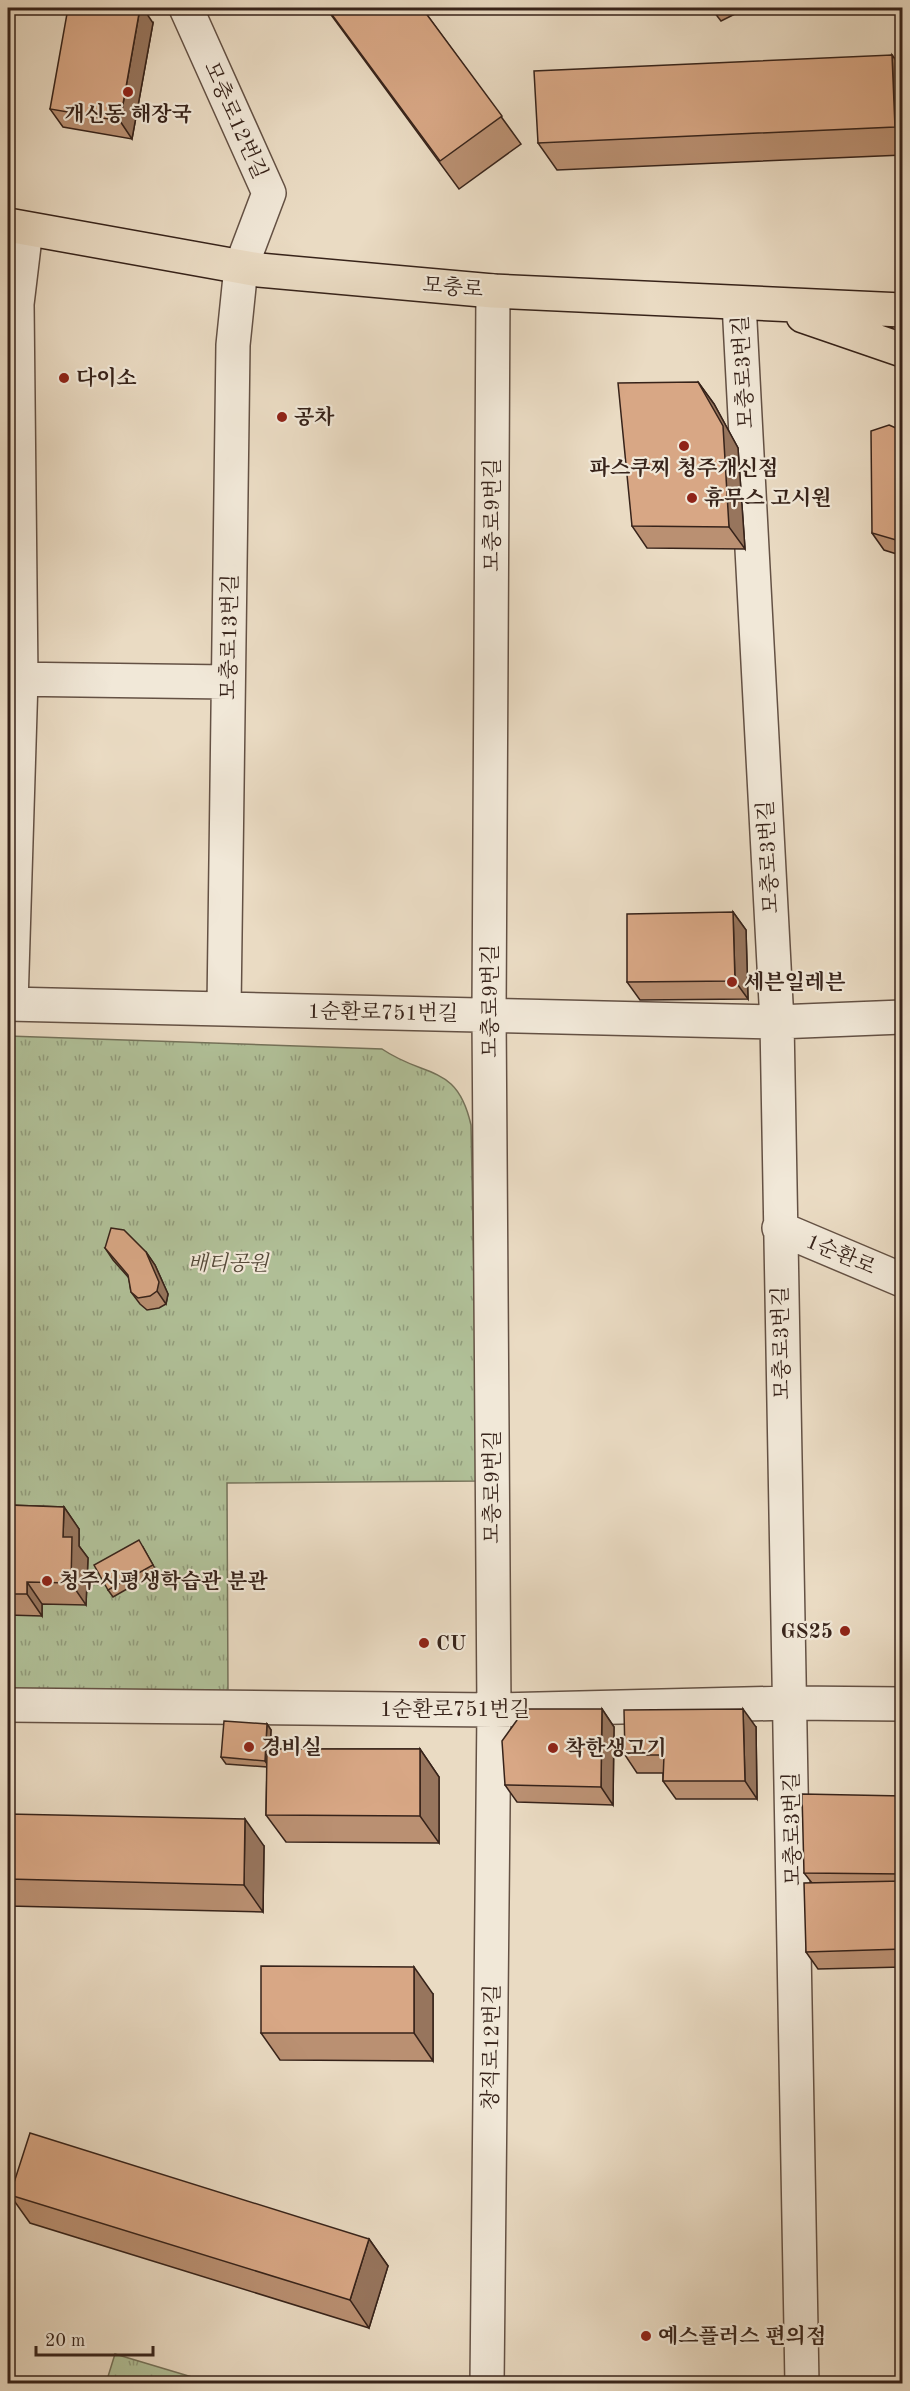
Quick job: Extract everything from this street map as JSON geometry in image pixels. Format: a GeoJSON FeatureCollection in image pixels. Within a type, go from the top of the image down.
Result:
{"type":"FeatureCollection","features":[{"type":"Feature","properties":{"kind":"main road","name":"모충로"},"geometry":{"type":"LineString","coordinates":[[17,227],[241,267],[493,291],[903,310]]}},
{"type":"Feature","properties":{"kind":"main road"},"geometry":{"type":"LineString","coordinates":[[853,308],[903,289]]}},
{"type":"Feature","properties":{"kind":"main road"},"geometry":{"type":"LineString","coordinates":[[740,303],[800,315],[903,350]]}},
{"type":"Feature","properties":{"kind":"street","name":"모충로12번길"},"geometry":{"type":"LineString","coordinates":[[186,8],[269,193],[241,267]]}},
{"type":"Feature","properties":{"kind":"street"},"geometry":{"type":"LineString","coordinates":[[9,1004],[17,227]]}},
{"type":"Feature","properties":{"kind":"street","name":"모충로13번길"},"geometry":{"type":"LineString","coordinates":[[224,1008],[233,345],[241,267]]}},
{"type":"Feature","properties":{"kind":"street","name":"모충로9번길"},"geometry":{"type":"LineString","coordinates":[[493,291],[489,1015],[494,1710]]}},
{"type":"Feature","properties":{"kind":"street","name":"모충로3번길"},"geometry":{"type":"LineString","coordinates":[[740,303],[777,1022],[802,2384]]}},
{"type":"Feature","properties":{"kind":"street"},"geometry":{"type":"LineString","coordinates":[[14,679],[228,682]]}},
{"type":"Feature","properties":{"kind":"street","name":"1순환로751번길"},"geometry":{"type":"LineString","coordinates":[[9,1004],[777,1022],[903,1017]]}},
{"type":"Feature","properties":{"kind":"street","name":"1순환로"},"geometry":{"type":"LineString","coordinates":[[779,1228],[903,1280]]}},
{"type":"Feature","properties":{"kind":"street","name":"1순환로751번길"},"geometry":{"type":"LineString","coordinates":[[8,1705],[494,1710],[790,1703],[903,1704]]}},
{"type":"Feature","properties":{"kind":"street","name":"창직로12번길"},"geometry":{"type":"LineString","coordinates":[[488,2384],[494,1710]]}},
{"type":"Feature","properties":{"kind":"green space","name":"배티공원"},"geometry":{"type":"Polygon","coordinates":[[[8,1036],[382,1049],[438,1075],[457,1091],[465,1105],[471,1125],[478,1481],[227,1483],[228,1693],[8,1691],[8,1036]]]}},
{"type":"Feature","properties":{"kind":"green space"},"geometry":{"type":"Polygon","coordinates":[[[115,2354],[212,2383],[106,2383],[115,2354]]]}},
{"type":"Feature","properties":{"kind":"building"},"geometry":{"type":"Polygon","coordinates":[[[68,8],[140,8],[120,121],[50,109],[68,8]]]}},
{"type":"Feature","properties":{"kind":"building"},"geometry":{"type":"Polygon","coordinates":[[[327,8],[422,8],[502,116],[440,161],[327,8]]]}},
{"type":"Feature","properties":{"kind":"building"},"geometry":{"type":"Polygon","coordinates":[[[892,55],[895,127],[538,143],[534,71],[892,55]]]}},
{"type":"Feature","properties":{"kind":"building","name":"휴무스 고시원"},"geometry":{"type":"Polygon","coordinates":[[[698,382],[723,426],[729,527],[632,526],[618,383],[698,382]]]}},
{"type":"Feature","properties":{"kind":"building"},"geometry":{"type":"Polygon","coordinates":[[[889,425],[903,431],[903,542],[872,533],[871,431],[889,425]]]}},
{"type":"Feature","properties":{"kind":"building"},"geometry":{"type":"Polygon","coordinates":[[[733,912],[735,981],[627,982],[627,914],[733,912]]]}},
{"type":"Feature","properties":{"kind":"building"},"geometry":{"type":"Polygon","coordinates":[[[111,1228],[124,1230],[146,1252],[159,1282],[157,1291],[150,1296],[138,1298],[131,1292],[128,1275],[105,1248],[111,1228]]]}},
{"type":"Feature","properties":{"kind":"building"},"geometry":{"type":"Polygon","coordinates":[[[8,1505],[64,1507],[63,1537],[72,1537],[71,1583],[27,1582],[27,1594],[8,1594],[8,1505]]]}},
{"type":"Feature","properties":{"kind":"building"},"geometry":{"type":"Polygon","coordinates":[[[139,1540],[153,1565],[108,1590],[94,1565],[139,1540]]]}},
{"type":"Feature","properties":{"kind":"building"},"geometry":{"type":"Polygon","coordinates":[[[525,1709],[602,1709],[601,1787],[505,1785],[502,1741],[525,1709]]]}},
{"type":"Feature","properties":{"kind":"building"},"geometry":{"type":"Polygon","coordinates":[[[743,1709],[745,1781],[663,1781],[664,1755],[625,1755],[624,1710],[743,1709]]]}},
{"type":"Feature","properties":{"kind":"building","name":"경비실"},"geometry":{"type":"Polygon","coordinates":[[[224,1721],[267,1724],[265,1761],[221,1757],[224,1721]]]}},
{"type":"Feature","properties":{"kind":"building"},"geometry":{"type":"Polygon","coordinates":[[[267,1749],[420,1749],[420,1816],[266,1815],[267,1749]]]}},
{"type":"Feature","properties":{"kind":"building"},"geometry":{"type":"Polygon","coordinates":[[[802,1794],[903,1796],[903,1874],[804,1873],[802,1794]]]}},
{"type":"Feature","properties":{"kind":"building"},"geometry":{"type":"Polygon","coordinates":[[[8,1814],[245,1819],[244,1885],[8,1879],[8,1814]]]}},
{"type":"Feature","properties":{"kind":"building"},"geometry":{"type":"Polygon","coordinates":[[[903,1881],[903,1949],[806,1952],[804,1883],[903,1881]]]}},
{"type":"Feature","properties":{"kind":"building"},"geometry":{"type":"Polygon","coordinates":[[[261,1966],[414,1967],[414,2033],[261,2033],[261,1966]]]}},
{"type":"Feature","properties":{"kind":"building"},"geometry":{"type":"Polygon","coordinates":[[[30,2133],[369,2239],[350,2300],[10,2195],[30,2133]]]}},
{"type":"Feature","properties":{"kind":"place","name":"개신동 해장국"},"geometry":{"type":"Point","coordinates":[128,92]}},
{"type":"Feature","properties":{"kind":"place","name":"다이소"},"geometry":{"type":"Point","coordinates":[64,378]}},
{"type":"Feature","properties":{"kind":"place","name":"공차"},"geometry":{"type":"Point","coordinates":[282,417]}},
{"type":"Feature","properties":{"kind":"place","name":"파스쿠찌 청주개신점"},"geometry":{"type":"Point","coordinates":[684,446]}},
{"type":"Feature","properties":{"kind":"place","name":"휴무스 고시원"},"geometry":{"type":"Point","coordinates":[692,498]}},
{"type":"Feature","properties":{"kind":"place","name":"세븐일레븐"},"geometry":{"type":"Point","coordinates":[732,982]}},
{"type":"Feature","properties":{"kind":"place","name":"청주시평생학습관 분관"},"geometry":{"type":"Point","coordinates":[47,1581]}},
{"type":"Feature","properties":{"kind":"place","name":"GS25"},"geometry":{"type":"Point","coordinates":[845,1631]}},
{"type":"Feature","properties":{"kind":"place","name":"CU"},"geometry":{"type":"Point","coordinates":[424,1643]}},
{"type":"Feature","properties":{"kind":"place","name":"경비실"},"geometry":{"type":"Point","coordinates":[249,1747]}},
{"type":"Feature","properties":{"kind":"place","name":"착한생고기"},"geometry":{"type":"Point","coordinates":[553,1748]}},
{"type":"Feature","properties":{"kind":"place","name":"예스플러스 편의점"},"geometry":{"type":"Point","coordinates":[646,2336]}}]}
